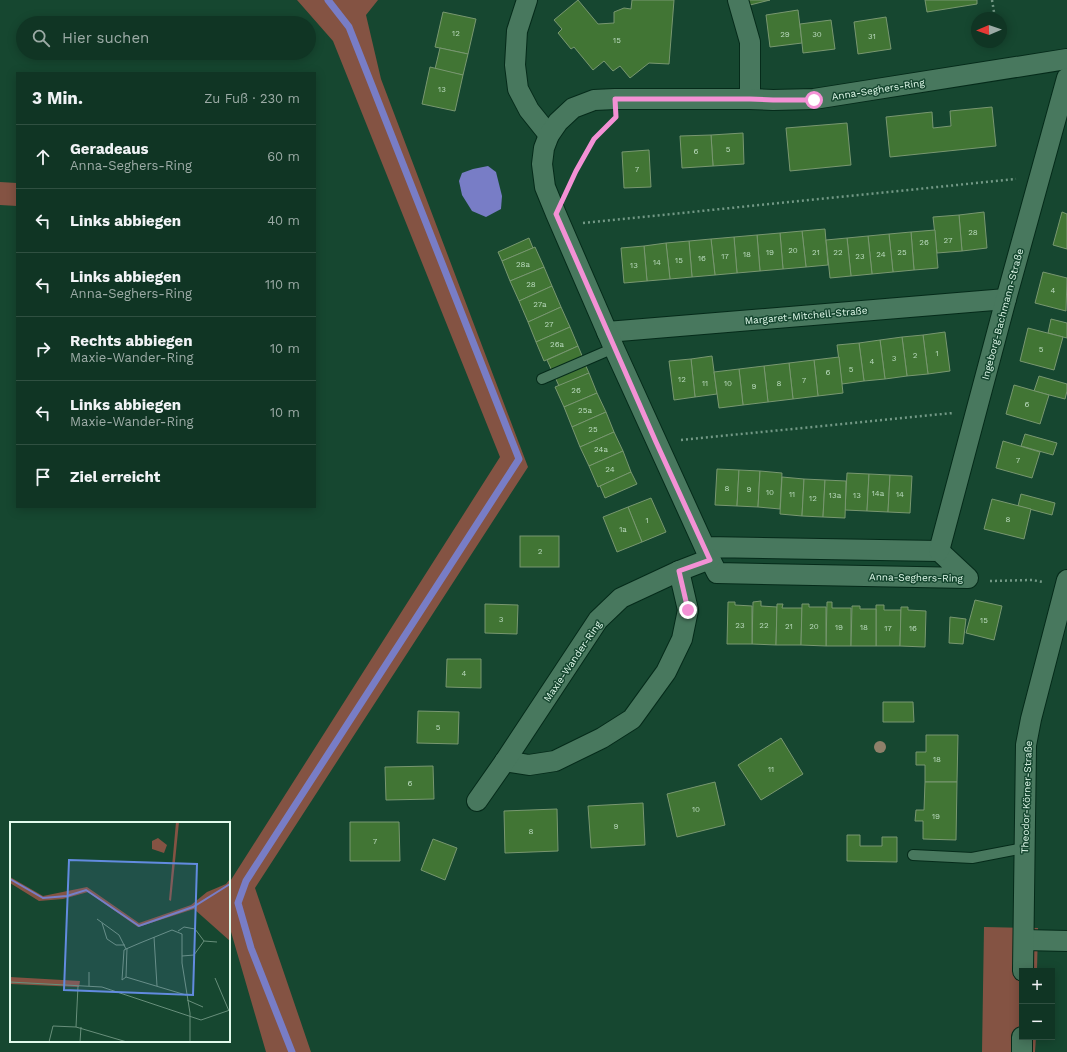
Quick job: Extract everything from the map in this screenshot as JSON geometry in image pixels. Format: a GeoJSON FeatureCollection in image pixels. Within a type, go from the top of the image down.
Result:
{"type":"FeatureCollection","features":[{"type":"Feature","properties":{"kind":"street"},"geometry":{"type":"LineString","coordinates":[[527,0],[517,31],[515,65],[518,89],[529,110],[549,135]]}},
{"type":"Feature","properties":{"kind":"street"},"geometry":{"type":"LineString","coordinates":[[738,0],[750,42],[750,99]]}},
{"type":"Feature","properties":{"kind":"street","name":"Anna-Seghers-Ring"},"geometry":{"type":"LineString","coordinates":[[968,578],[717,573],[656,442],[558,219],[545,187],[542,164],[544,148],[549,135],[558,122],[573,108],[594,100],[814,100],[1067,59]]}},
{"type":"Feature","properties":{"kind":"street","name":"Ingeborg-Bachmann-Straße"},"geometry":{"type":"LineString","coordinates":[[939,551],[1067,78]]}},
{"type":"Feature","properties":{"kind":"street","name":"Margaret-Mitchell-Straße"},"geometry":{"type":"LineString","coordinates":[[611,340],[1006,299]]}},
{"type":"Feature","properties":{"kind":"street"},"geometry":{"type":"LineString","coordinates":[[707,553],[939,551]]}},
{"type":"Feature","properties":{"kind":"street","name":"Anna-Seghers-Ring"},"geometry":{"type":"LineString","coordinates":[[939,551],[968,578]]}},
{"type":"Feature","properties":{"kind":"street","name":"Maxie-Wander-Ring"},"geometry":{"type":"LineString","coordinates":[[477,801],[598,620],[621,598],[679,571],[707,553]]}},
{"type":"Feature","properties":{"kind":"street"},"geometry":{"type":"LineString","coordinates":[[505,761],[529,765],[555,761],[602,738],[632,719],[666,672],[682,639],[688,610],[679,571]]}},
{"type":"Feature","properties":{"kind":"street","name":"Theodor-Körner-Straße"},"geometry":{"type":"LineString","coordinates":[[1023,968],[1026,745],[1031,719],[1066,583]]}},
{"type":"Feature","properties":{"kind":"street"},"geometry":{"type":"LineString","coordinates":[[1024,940],[1067,941]]}},
{"type":"Feature","properties":{"kind":"street"},"geometry":{"type":"LineString","coordinates":[[1022,1040],[1022,1052]]}},
{"type":"Feature","properties":{"kind":"lane"},"geometry":{"type":"LineString","coordinates":[[542,379],[611,340]]}},
{"type":"Feature","properties":{"kind":"lane"},"geometry":{"type":"LineString","coordinates":[[913,855],[972,858],[1024,848]]}},
{"type":"Feature","properties":{"kind":"path"},"geometry":{"type":"LineString","coordinates":[[992,0],[994,12]]}},
{"type":"Feature","properties":{"kind":"path"},"geometry":{"type":"LineString","coordinates":[[615,99],[616,117],[594,139],[576,171],[558,219],[1040,176]]}},
{"type":"Feature","properties":{"kind":"path"},"geometry":{"type":"LineString","coordinates":[[656,442],[977,411]]}},
{"type":"Feature","properties":{"kind":"path"},"geometry":{"type":"LineString","coordinates":[[968,578],[988,581],[1032,580],[1066,583]]}},
{"type":"Feature","properties":{"kind":"shaded area"},"geometry":{"type":"Polygon","coordinates":[[[297,0],[378,0],[366,15],[381,79],[528,467],[255,888],[311,1052],[266,1052],[230,928],[230,881],[500,457],[333,41],[316,22],[316,16],[311,16],[297,0]]]}},
{"type":"Feature","properties":{"kind":"shaded area"},"geometry":{"type":"Polygon","coordinates":[[[0,182],[16,183],[16,206],[0,205],[0,182]]]}},
{"type":"Feature","properties":{"kind":"shaded area"},"geometry":{"type":"Polygon","coordinates":[[[984,927],[1038,928],[1037,968],[1019,968],[1019,1040],[1036,1040],[1035,1052],[982,1052],[984,927]]]}},
{"type":"Feature","properties":{"kind":"water"},"geometry":{"type":"Polygon","coordinates":[[[488,166],[496,172],[502,196],[501,209],[486,217],[472,211],[462,195],[459,181],[462,173],[488,166]]]}},
{"type":"Feature","properties":{"kind":"building"},"geometry":{"type":"Polygon","coordinates":[[[578,0],[598,24],[614,23],[614,12],[624,8],[631,9],[632,0],[674,0],[669,64],[649,63],[630,78],[620,66],[613,71],[604,61],[593,70],[574,47],[571,49],[558,33],[562,29],[554,20],[578,0]]]}},
{"type":"Feature","properties":{"kind":"building"},"geometry":{"type":"Polygon","coordinates":[[[745,0],[770,0],[746,6],[745,0]]]}},
{"type":"Feature","properties":{"kind":"building"},"geometry":{"type":"Polygon","coordinates":[[[925,0],[977,0],[977,4],[927,12],[925,0]]]}},
{"type":"Feature","properties":{"kind":"building"},"geometry":{"type":"Polygon","coordinates":[[[798,10],[802,43],[770,47],[766,15],[798,10]]]}},
{"type":"Feature","properties":{"kind":"building"},"geometry":{"type":"Polygon","coordinates":[[[443,12],[476,19],[468,54],[435,47],[443,12]]]}},
{"type":"Feature","properties":{"kind":"building"},"geometry":{"type":"Polygon","coordinates":[[[886,17],[891,49],[858,54],[854,22],[886,17]]]}},
{"type":"Feature","properties":{"kind":"building"},"geometry":{"type":"Polygon","coordinates":[[[831,20],[835,49],[803,53],[800,24],[831,20]]]}},
{"type":"Feature","properties":{"kind":"building"},"geometry":{"type":"Polygon","coordinates":[[[440,48],[468,54],[463,75],[435,69],[440,48]]]}},
{"type":"Feature","properties":{"kind":"building"},"geometry":{"type":"Polygon","coordinates":[[[430,67],[463,75],[455,111],[422,104],[430,67]]]}},
{"type":"Feature","properties":{"kind":"building"},"geometry":{"type":"Polygon","coordinates":[[[992,107],[996,146],[890,157],[886,117],[932,112],[933,128],[951,126],[950,111],[992,107]]]}},
{"type":"Feature","properties":{"kind":"building"},"geometry":{"type":"Polygon","coordinates":[[[847,123],[851,165],[790,171],[786,128],[847,123]]]}},
{"type":"Feature","properties":{"kind":"building"},"geometry":{"type":"Polygon","coordinates":[[[743,133],[744,164],[713,166],[711,135],[743,133]]]}},
{"type":"Feature","properties":{"kind":"building"},"geometry":{"type":"Polygon","coordinates":[[[711,135],[713,166],[682,168],[680,136],[711,135]]]}},
{"type":"Feature","properties":{"kind":"building"},"geometry":{"type":"Polygon","coordinates":[[[649,150],[651,187],[624,188],[622,152],[649,150]]]}},
{"type":"Feature","properties":{"kind":"building"},"geometry":{"type":"Polygon","coordinates":[[[984,212],[987,248],[962,251],[959,215],[984,212]]]}},
{"type":"Feature","properties":{"kind":"building"},"geometry":{"type":"Polygon","coordinates":[[[1062,212],[1067,214],[1067,249],[1053,245],[1062,212]]]}},
{"type":"Feature","properties":{"kind":"building"},"geometry":{"type":"Polygon","coordinates":[[[959,215],[962,251],[937,253],[933,217],[959,215]]]}},
{"type":"Feature","properties":{"kind":"building"},"geometry":{"type":"Polygon","coordinates":[[[825,229],[828,265],[806,267],[802,231],[825,229]]]}},
{"type":"Feature","properties":{"kind":"building"},"geometry":{"type":"Polygon","coordinates":[[[935,230],[938,268],[914,270],[911,232],[935,230]]]}},
{"type":"Feature","properties":{"kind":"building"},"geometry":{"type":"Polygon","coordinates":[[[802,231],[806,267],[783,269],[780,233],[802,231]]]}},
{"type":"Feature","properties":{"kind":"building"},"geometry":{"type":"Polygon","coordinates":[[[911,232],[914,270],[893,272],[889,234],[911,232]]]}},
{"type":"Feature","properties":{"kind":"building"},"geometry":{"type":"Polygon","coordinates":[[[780,233],[783,269],[760,271],[757,235],[780,233]]]}},
{"type":"Feature","properties":{"kind":"building"},"geometry":{"type":"Polygon","coordinates":[[[889,234],[893,272],[872,274],[868,236],[889,234]]]}},
{"type":"Feature","properties":{"kind":"building"},"geometry":{"type":"Polygon","coordinates":[[[757,235],[760,271],[737,273],[734,237],[757,235]]]}},
{"type":"Feature","properties":{"kind":"building"},"geometry":{"type":"Polygon","coordinates":[[[868,236],[872,274],[851,276],[847,238],[868,236]]]}},
{"type":"Feature","properties":{"kind":"building"},"geometry":{"type":"Polygon","coordinates":[[[734,237],[737,273],[715,275],[711,239],[734,237]]]}},
{"type":"Feature","properties":{"kind":"building"},"geometry":{"type":"Polygon","coordinates":[[[529,238],[533,248],[502,261],[498,252],[529,238]]]}},
{"type":"Feature","properties":{"kind":"building"},"geometry":{"type":"Polygon","coordinates":[[[847,238],[851,276],[830,278],[826,240],[847,238]]]}},
{"type":"Feature","properties":{"kind":"building"},"geometry":{"type":"Polygon","coordinates":[[[711,239],[715,275],[692,277],[689,241],[711,239]]]}},
{"type":"Feature","properties":{"kind":"building"},"geometry":{"type":"Polygon","coordinates":[[[689,241],[692,277],[670,279],[666,243],[689,241]]]}},
{"type":"Feature","properties":{"kind":"building"},"geometry":{"type":"Polygon","coordinates":[[[666,243],[670,279],[647,281],[644,246],[666,243]]]}},
{"type":"Feature","properties":{"kind":"building"},"geometry":{"type":"Polygon","coordinates":[[[644,246],[647,281],[624,283],[621,248],[644,246]]]}},
{"type":"Feature","properties":{"kind":"building"},"geometry":{"type":"Polygon","coordinates":[[[535,247],[544,267],[510,281],[502,261],[535,247]]]}},
{"type":"Feature","properties":{"kind":"building"},"geometry":{"type":"Polygon","coordinates":[[[544,267],[552,286],[519,301],[510,281],[544,267]]]}},
{"type":"Feature","properties":{"kind":"building"},"geometry":{"type":"Polygon","coordinates":[[[1043,272],[1067,278],[1066,311],[1035,303],[1043,272]]]}},
{"type":"Feature","properties":{"kind":"building"},"geometry":{"type":"Polygon","coordinates":[[[552,286],[561,307],[528,322],[519,301],[552,286]]]}},
{"type":"Feature","properties":{"kind":"building"},"geometry":{"type":"Polygon","coordinates":[[[561,307],[570,327],[536,342],[528,322],[561,307]]]}},
{"type":"Feature","properties":{"kind":"building"},"geometry":{"type":"Polygon","coordinates":[[[1051,319],[1067,323],[1067,338],[1048,333],[1051,319]]]}},
{"type":"Feature","properties":{"kind":"building"},"geometry":{"type":"Polygon","coordinates":[[[570,327],[578,346],[544,361],[536,342],[570,327]]]}},
{"type":"Feature","properties":{"kind":"building"},"geometry":{"type":"Polygon","coordinates":[[[1028,328],[1063,337],[1054,370],[1020,361],[1028,328]]]}},
{"type":"Feature","properties":{"kind":"building"},"geometry":{"type":"Polygon","coordinates":[[[945,332],[950,371],[928,374],[923,335],[945,332]]]}},
{"type":"Feature","properties":{"kind":"building"},"geometry":{"type":"Polygon","coordinates":[[[923,335],[928,374],[907,376],[902,337],[923,335]]]}},
{"type":"Feature","properties":{"kind":"building"},"geometry":{"type":"Polygon","coordinates":[[[902,337],[907,376],[885,379],[880,340],[902,337]]]}},
{"type":"Feature","properties":{"kind":"building"},"geometry":{"type":"Polygon","coordinates":[[[880,340],[885,379],[864,381],[859,343],[880,340]]]}},
{"type":"Feature","properties":{"kind":"building"},"geometry":{"type":"Polygon","coordinates":[[[859,343],[864,381],[842,384],[837,345],[859,343]]]}},
{"type":"Feature","properties":{"kind":"building"},"geometry":{"type":"Polygon","coordinates":[[[578,346],[583,358],[552,371],[547,360],[578,346]]]}},
{"type":"Feature","properties":{"kind":"building"},"geometry":{"type":"Polygon","coordinates":[[[712,356],[717,394],[695,397],[691,359],[712,356]]]}},
{"type":"Feature","properties":{"kind":"building"},"geometry":{"type":"Polygon","coordinates":[[[839,357],[843,393],[818,396],[814,360],[839,357]]]}},
{"type":"Feature","properties":{"kind":"building"},"geometry":{"type":"Polygon","coordinates":[[[691,359],[695,397],[674,400],[669,361],[691,359]]]}},
{"type":"Feature","properties":{"kind":"building"},"geometry":{"type":"Polygon","coordinates":[[[814,360],[818,396],[793,399],[789,363],[814,360]]]}},
{"type":"Feature","properties":{"kind":"building"},"geometry":{"type":"Polygon","coordinates":[[[789,363],[793,399],[768,402],[764,366],[789,363]]]}},
{"type":"Feature","properties":{"kind":"building"},"geometry":{"type":"Polygon","coordinates":[[[585,364],[589,373],[559,386],[555,377],[585,364]]]}},
{"type":"Feature","properties":{"kind":"building"},"geometry":{"type":"Polygon","coordinates":[[[764,366],[768,402],[743,405],[739,369],[764,366]]]}},
{"type":"Feature","properties":{"kind":"building"},"geometry":{"type":"Polygon","coordinates":[[[739,369],[743,405],[719,408],[714,372],[739,369]]]}},
{"type":"Feature","properties":{"kind":"building"},"geometry":{"type":"Polygon","coordinates":[[[589,373],[597,393],[564,407],[555,387],[589,373]]]}},
{"type":"Feature","properties":{"kind":"building"},"geometry":{"type":"Polygon","coordinates":[[[1039,376],[1067,384],[1065,399],[1034,391],[1039,376]]]}},
{"type":"Feature","properties":{"kind":"building"},"geometry":{"type":"Polygon","coordinates":[[[1014,385],[1049,395],[1040,424],[1006,414],[1014,385]]]}},
{"type":"Feature","properties":{"kind":"building"},"geometry":{"type":"Polygon","coordinates":[[[597,393],[606,412],[572,427],[564,407],[597,393]]]}},
{"type":"Feature","properties":{"kind":"building"},"geometry":{"type":"Polygon","coordinates":[[[606,412],[614,432],[580,447],[572,427],[606,412]]]}},
{"type":"Feature","properties":{"kind":"building"},"geometry":{"type":"Polygon","coordinates":[[[614,432],[623,451],[589,466],[580,447],[614,432]]]}},
{"type":"Feature","properties":{"kind":"building"},"geometry":{"type":"Polygon","coordinates":[[[1025,434],[1057,443],[1053,455],[1021,446],[1025,434]]]}},
{"type":"Feature","properties":{"kind":"building"},"geometry":{"type":"Polygon","coordinates":[[[1003,441],[1040,452],[1032,478],[996,468],[1003,441]]]}},
{"type":"Feature","properties":{"kind":"building"},"geometry":{"type":"Polygon","coordinates":[[[623,451],[631,472],[598,487],[589,466],[623,451]]]}},
{"type":"Feature","properties":{"kind":"building"},"geometry":{"type":"Polygon","coordinates":[[[717,469],[739,470],[737,506],[715,505],[717,469]]]}},
{"type":"Feature","properties":{"kind":"building"},"geometry":{"type":"Polygon","coordinates":[[[739,470],[760,471],[758,507],[737,506],[739,470]]]}},
{"type":"Feature","properties":{"kind":"building"},"geometry":{"type":"Polygon","coordinates":[[[760,471],[782,473],[780,509],[758,507],[760,471]]]}},
{"type":"Feature","properties":{"kind":"building"},"geometry":{"type":"Polygon","coordinates":[[[631,472],[637,484],[605,498],[600,486],[631,472]]]}},
{"type":"Feature","properties":{"kind":"building"},"geometry":{"type":"Polygon","coordinates":[[[847,473],[869,474],[867,511],[845,510],[847,473]]]}},
{"type":"Feature","properties":{"kind":"building"},"geometry":{"type":"Polygon","coordinates":[[[869,474],[890,475],[888,512],[867,511],[869,474]]]}},
{"type":"Feature","properties":{"kind":"building"},"geometry":{"type":"Polygon","coordinates":[[[890,475],[912,476],[910,513],[888,512],[890,475]]]}},
{"type":"Feature","properties":{"kind":"building"},"geometry":{"type":"Polygon","coordinates":[[[782,477],[804,479],[802,516],[780,514],[782,477]]]}},
{"type":"Feature","properties":{"kind":"building"},"geometry":{"type":"Polygon","coordinates":[[[804,479],[825,480],[823,517],[802,516],[804,479]]]}},
{"type":"Feature","properties":{"kind":"building"},"geometry":{"type":"Polygon","coordinates":[[[825,480],[846,481],[845,518],[823,517],[825,480]]]}},
{"type":"Feature","properties":{"kind":"building"},"geometry":{"type":"Polygon","coordinates":[[[1021,494],[1055,503],[1052,515],[1018,506],[1021,494]]]}},
{"type":"Feature","properties":{"kind":"building"},"geometry":{"type":"Polygon","coordinates":[[[651,498],[666,532],[642,542],[628,507],[651,498]]]}},
{"type":"Feature","properties":{"kind":"building"},"geometry":{"type":"Polygon","coordinates":[[[992,499],[1031,509],[1024,539],[984,529],[992,499]]]}},
{"type":"Feature","properties":{"kind":"building"},"geometry":{"type":"Polygon","coordinates":[[[628,507],[642,542],[617,552],[603,517],[628,507]]]}},
{"type":"Feature","properties":{"kind":"building"},"geometry":{"type":"Polygon","coordinates":[[[520,536],[559,536],[559,567],[520,567],[520,536]]]}},
{"type":"Feature","properties":{"kind":"building"},"geometry":{"type":"Polygon","coordinates":[[[975,600],[1002,606],[994,640],[966,633],[975,600]]]}},
{"type":"Feature","properties":{"kind":"building"},"geometry":{"type":"Polygon","coordinates":[[[761,601],[761,606],[777,607],[776,645],[752,644],[753,602],[761,601]]]}},
{"type":"Feature","properties":{"kind":"building"},"geometry":{"type":"Polygon","coordinates":[[[728,602],[735,602],[735,605],[752,606],[752,644],[727,644],[728,602]]]}},
{"type":"Feature","properties":{"kind":"building"},"geometry":{"type":"Polygon","coordinates":[[[827,602],[832,602],[832,608],[851,608],[851,646],[826,646],[827,602]]]}},
{"type":"Feature","properties":{"kind":"building"},"geometry":{"type":"Polygon","coordinates":[[[485,604],[518,605],[517,634],[485,633],[485,604]]]}},
{"type":"Feature","properties":{"kind":"building"},"geometry":{"type":"Polygon","coordinates":[[[777,604],[783,604],[782,608],[802,608],[801,645],[776,645],[777,604]]]}},
{"type":"Feature","properties":{"kind":"building"},"geometry":{"type":"Polygon","coordinates":[[[802,604],[809,604],[809,607],[826,607],[826,646],[801,645],[802,604]]]}},
{"type":"Feature","properties":{"kind":"building"},"geometry":{"type":"Polygon","coordinates":[[[876,605],[884,605],[884,610],[901,610],[900,646],[876,646],[876,605]]]}},
{"type":"Feature","properties":{"kind":"building"},"geometry":{"type":"Polygon","coordinates":[[[852,606],[860,606],[860,609],[876,609],[876,646],[851,646],[852,606]]]}},
{"type":"Feature","properties":{"kind":"building"},"geometry":{"type":"Polygon","coordinates":[[[901,607],[908,607],[908,610],[926,611],[925,647],[900,646],[901,607]]]}},
{"type":"Feature","properties":{"kind":"building"},"geometry":{"type":"Polygon","coordinates":[[[950,617],[966,619],[963,644],[949,643],[950,617]]]}},
{"type":"Feature","properties":{"kind":"building"},"geometry":{"type":"Polygon","coordinates":[[[447,659],[481,659],[481,688],[446,687],[447,659]]]}},
{"type":"Feature","properties":{"kind":"building"},"geometry":{"type":"Polygon","coordinates":[[[883,702],[913,702],[914,722],[883,722],[883,702]]]}},
{"type":"Feature","properties":{"kind":"building"},"geometry":{"type":"Polygon","coordinates":[[[418,711],[459,712],[458,744],[417,743],[418,711]]]}},
{"type":"Feature","properties":{"kind":"building"},"geometry":{"type":"Polygon","coordinates":[[[926,735],[958,735],[957,782],[925,782],[925,765],[916,765],[916,752],[926,752],[926,735]]]}},
{"type":"Feature","properties":{"kind":"building"},"geometry":{"type":"Polygon","coordinates":[[[781,738],[803,774],[761,800],[738,765],[781,738]]]}},
{"type":"Feature","properties":{"kind":"building"},"geometry":{"type":"Polygon","coordinates":[[[433,766],[434,799],[386,800],[385,767],[433,766]]]}},
{"type":"Feature","properties":{"kind":"building"},"geometry":{"type":"Polygon","coordinates":[[[715,782],[725,825],[677,837],[667,794],[715,782]]]}},
{"type":"Feature","properties":{"kind":"building"},"geometry":{"type":"Polygon","coordinates":[[[925,782],[957,782],[956,840],[923,839],[923,821],[915,821],[916,810],[924,810],[925,782]]]}},
{"type":"Feature","properties":{"kind":"building"},"geometry":{"type":"Polygon","coordinates":[[[643,803],[645,845],[591,848],[588,806],[643,803]]]}},
{"type":"Feature","properties":{"kind":"building"},"geometry":{"type":"Polygon","coordinates":[[[557,809],[558,851],[505,853],[504,811],[557,809]]]}},
{"type":"Feature","properties":{"kind":"building"},"geometry":{"type":"Polygon","coordinates":[[[350,822],[399,822],[400,861],[350,861],[350,822]]]}},
{"type":"Feature","properties":{"kind":"building"},"geometry":{"type":"Polygon","coordinates":[[[847,835],[860,835],[860,846],[882,846],[882,837],[897,837],[897,862],[847,861],[847,835]]]}},
{"type":"Feature","properties":{"kind":"building"},"geometry":{"type":"Polygon","coordinates":[[[433,839],[457,848],[445,880],[421,870],[433,839]]]}},
{"type":"Feature","properties":{"kind":"waterway"},"geometry":{"type":"LineString","coordinates":[[292,1052],[251,948],[238,903],[246,881],[519,459],[349,27],[328,0]]}},
{"type":"Feature","properties":{"kind":"route"},"geometry":{"type":"LineString","coordinates":[[688,610],[679,571],[710,560],[614,348],[556,214],[576,171],[594,139],[616,117],[615,99],[814,100]]}}]}
